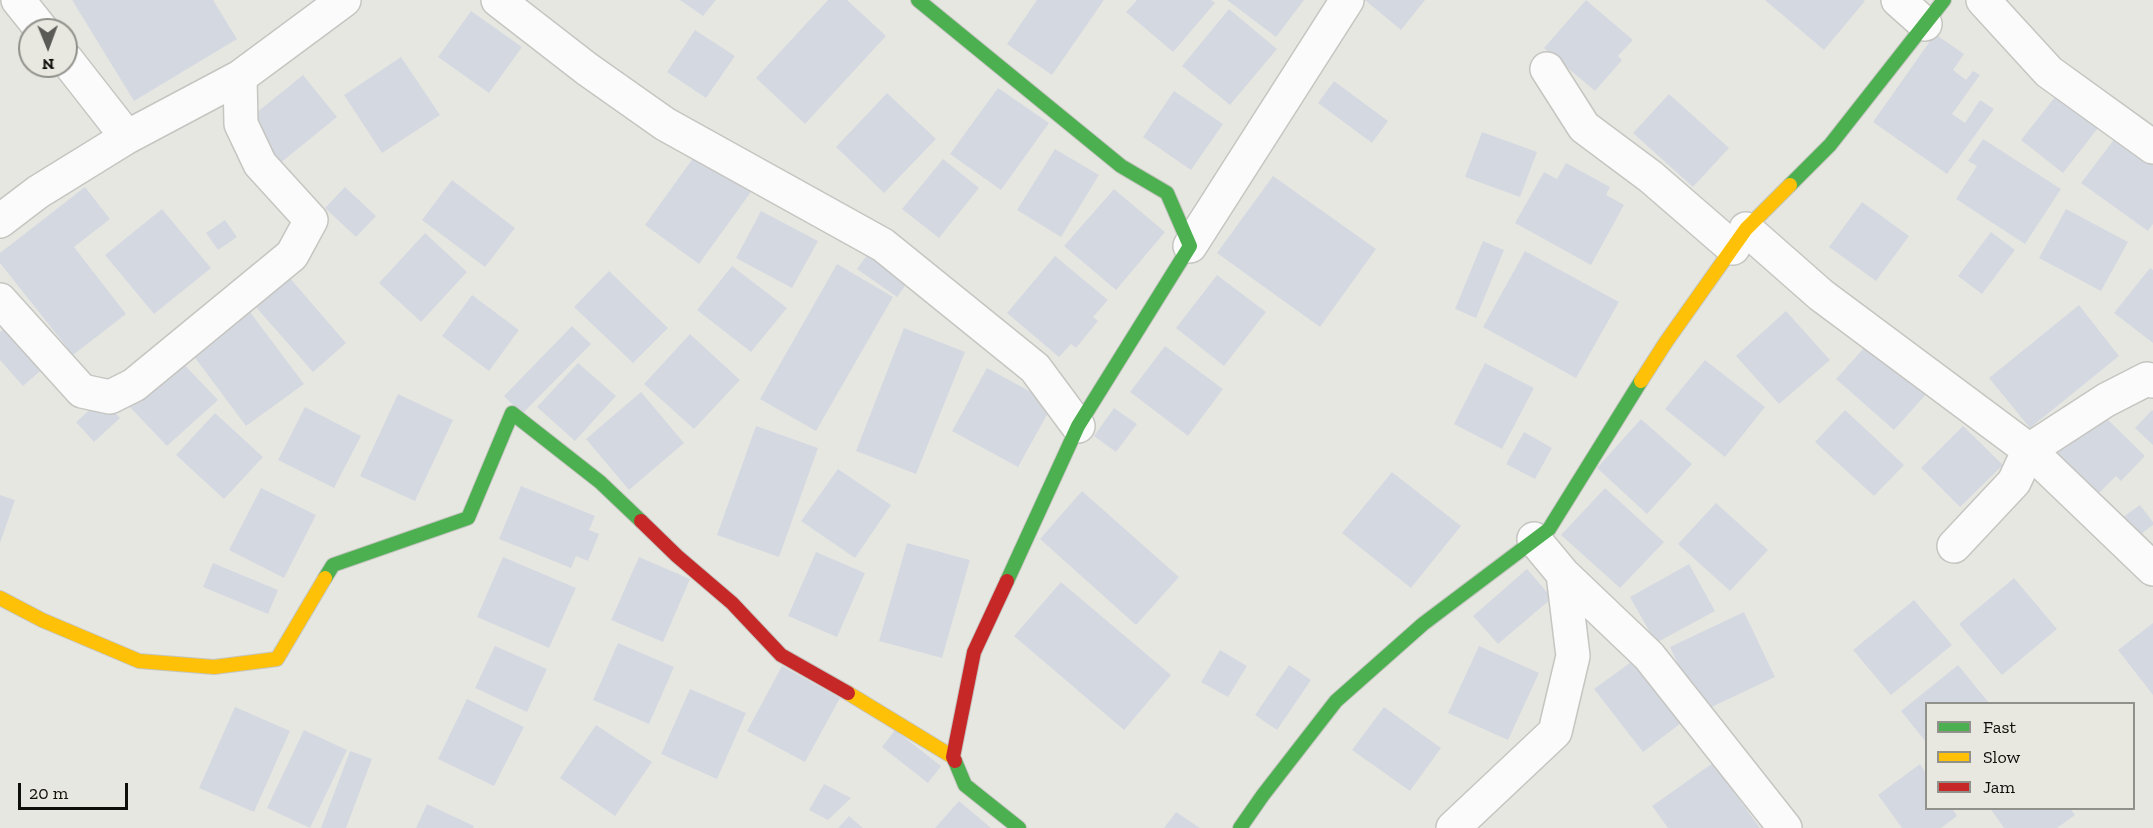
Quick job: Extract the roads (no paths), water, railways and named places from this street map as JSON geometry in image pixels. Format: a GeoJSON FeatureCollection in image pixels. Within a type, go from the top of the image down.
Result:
{"type":"FeatureCollection","features":[{"type":"Feature","properties":{"kind":"street"},"geometry":{"type":"LineString","coordinates":[[18,0],[32,18]]}},
{"type":"Feature","properties":{"kind":"street"},"geometry":{"type":"LineString","coordinates":[[0,221],[38,192],[127,137],[240,77],[344,0]]}},
{"type":"Feature","properties":{"kind":"street"},"geometry":{"type":"LineString","coordinates":[[498,0],[586,69],[665,124],[883,245],[1035,368],[1078,426]]}},
{"type":"Feature","properties":{"kind":"street"},"geometry":{"type":"LineString","coordinates":[[918,0],[1121,166],[1167,193],[1190,246]]}},
{"type":"Feature","properties":{"kind":"street"},"geometry":{"type":"LineString","coordinates":[[1019,828],[964,785],[953,756],[974,652],[1005,580],[1078,426],[1347,0]]}},
{"type":"Feature","properties":{"kind":"street"},"geometry":{"type":"LineString","coordinates":[[1240,828],[1336,702],[1423,624],[1550,529],[1666,342],[1740,238],[1830,145],[1935,12],[1898,0]]}},
{"type":"Feature","properties":{"kind":"street"},"geometry":{"type":"LineString","coordinates":[[1983,0],[2049,72],[2153,147]]}},
{"type":"Feature","properties":{"kind":"street"},"geometry":{"type":"LineString","coordinates":[[1547,69],[1584,127],[1651,177],[1821,296],[2029,450],[2153,569]]}},
{"type":"Feature","properties":{"kind":"street"},"geometry":{"type":"LineString","coordinates":[[78,74],[127,137]]}},
{"type":"Feature","properties":{"kind":"street"},"geometry":{"type":"LineString","coordinates":[[0,300],[82,391],[110,397],[134,385],[292,255],[311,220],[260,164],[241,124],[240,77]]}},
{"type":"Feature","properties":{"kind":"street"},"geometry":{"type":"LineString","coordinates":[[1954,546],[2014,482],[2029,450],[2106,400],[2147,379],[2153,381]]}},
{"type":"Feature","properties":{"kind":"street"},"geometry":{"type":"LineString","coordinates":[[0,598],[42,620],[139,661],[214,667],[276,659],[333,565],[468,518],[512,413],[600,482],[677,556],[732,603],[781,655],[953,756]]}},
{"type":"Feature","properties":{"kind":"street"},"geometry":{"type":"LineString","coordinates":[[1534,539],[1563,574],[1649,656],[1785,828]]}},
{"type":"Feature","properties":{"kind":"street"},"geometry":{"type":"LineString","coordinates":[[1453,828],[1555,732],[1573,656],[1563,574]]}}]}
